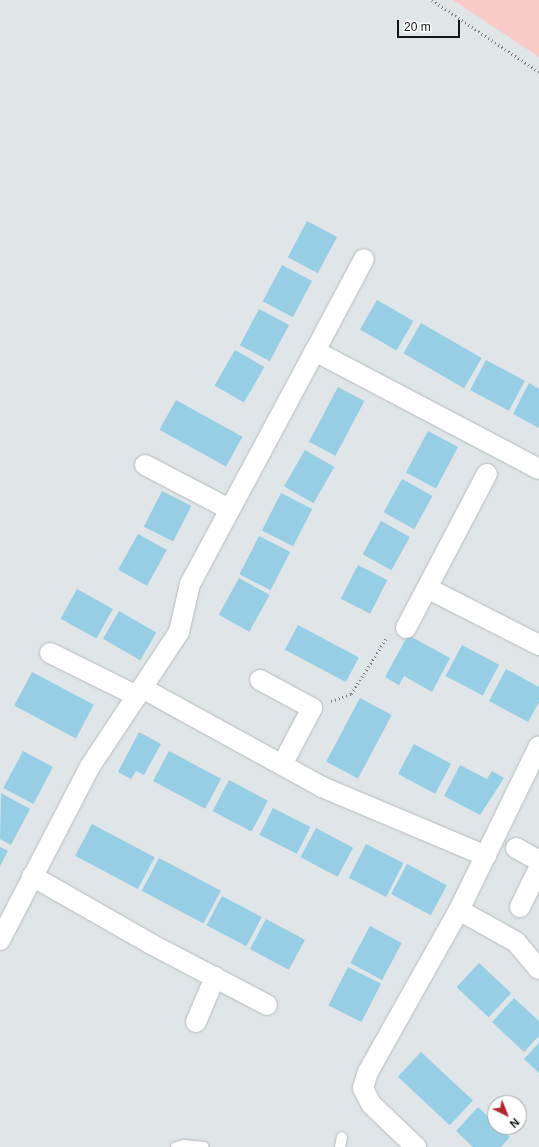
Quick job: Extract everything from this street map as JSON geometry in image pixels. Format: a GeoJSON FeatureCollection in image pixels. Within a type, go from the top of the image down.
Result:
{"type":"FeatureCollection","features":[{"type":"Feature","properties":{"kind":"street"},"geometry":{"type":"LineString","coordinates":[[0,940],[89,768],[179,632],[190,584],[228,509],[364,259]]}},
{"type":"Feature","properties":{"kind":"street"},"geometry":{"type":"LineString","coordinates":[[315,351],[539,469]]}},
{"type":"Feature","properties":{"kind":"street"},"geometry":{"type":"LineString","coordinates":[[145,465],[228,509]]}},
{"type":"Feature","properties":{"kind":"street"},"geometry":{"type":"LineString","coordinates":[[406,628],[487,474]]}},
{"type":"Feature","properties":{"kind":"street"},"geometry":{"type":"LineString","coordinates":[[427,588],[539,645]]}},
{"type":"Feature","properties":{"kind":"street"},"geometry":{"type":"LineString","coordinates":[[50,653],[139,692],[322,787],[486,856]]}},
{"type":"Feature","properties":{"kind":"street"},"geometry":{"type":"LineString","coordinates":[[260,680],[312,708],[282,765]]}},
{"type":"Feature","properties":{"kind":"street"},"geometry":{"type":"LineString","coordinates":[[416,1147],[371,1104],[364,1088],[368,1072],[459,910],[539,746]]}},
{"type":"Feature","properties":{"kind":"street"},"geometry":{"type":"LineString","coordinates":[[516,848],[539,861]]}},
{"type":"Feature","properties":{"kind":"street"},"geometry":{"type":"LineString","coordinates":[[520,908],[539,868]]}},
{"type":"Feature","properties":{"kind":"street"},"geometry":{"type":"LineString","coordinates":[[32,876],[267,1005]]}},
{"type":"Feature","properties":{"kind":"street"},"geometry":{"type":"LineString","coordinates":[[459,910],[516,942],[539,969]]}},
{"type":"Feature","properties":{"kind":"street"},"geometry":{"type":"LineString","coordinates":[[196,1022],[215,977]]}},
{"type":"Feature","properties":{"kind":"lane"},"geometry":{"type":"LineString","coordinates":[[176,1147],[184,1145],[204,1147]]}},
{"type":"Feature","properties":{"kind":"path"},"geometry":{"type":"LineString","coordinates":[[432,0],[539,72]]}},
{"type":"Feature","properties":{"kind":"path"},"geometry":{"type":"LineString","coordinates":[[312,708],[351,694],[396,623],[406,628]]}},
{"type":"Feature","properties":{"kind":"shaded area"},"geometry":{"type":"Polygon","coordinates":[[[453,0],[539,0],[539,57],[453,0]]]}},
{"type":"Feature","properties":{"kind":"building"},"geometry":{"type":"Polygon","coordinates":[[[307,221],[337,237],[318,273],[288,257],[307,221]]]}},
{"type":"Feature","properties":{"kind":"building"},"geometry":{"type":"Polygon","coordinates":[[[282,265],[312,281],[293,317],[263,301],[282,265]]]}},
{"type":"Feature","properties":{"kind":"building"},"geometry":{"type":"Polygon","coordinates":[[[377,300],[413,321],[396,350],[360,329],[377,300]]]}},
{"type":"Feature","properties":{"kind":"building"},"geometry":{"type":"Polygon","coordinates":[[[259,309],[289,325],[270,361],[240,345],[259,309]]]}},
{"type":"Feature","properties":{"kind":"building"},"geometry":{"type":"Polygon","coordinates":[[[421,323],[482,358],[464,388],[404,353],[421,323]]]}},
{"type":"Feature","properties":{"kind":"building"},"geometry":{"type":"Polygon","coordinates":[[[235,350],[264,367],[244,403],[214,386],[235,350]]]}},
{"type":"Feature","properties":{"kind":"building"},"geometry":{"type":"Polygon","coordinates":[[[486,360],[525,381],[509,411],[470,390],[486,360]]]}},
{"type":"Feature","properties":{"kind":"building"},"geometry":{"type":"Polygon","coordinates":[[[529,383],[539,389],[539,428],[513,414],[529,383]]]}},
{"type":"Feature","properties":{"kind":"building"},"geometry":{"type":"Polygon","coordinates":[[[338,387],[364,401],[335,456],[309,442],[338,387]]]}},
{"type":"Feature","properties":{"kind":"building"},"geometry":{"type":"Polygon","coordinates":[[[176,400],[242,437],[226,467],[160,430],[176,400]]]}},
{"type":"Feature","properties":{"kind":"building"},"geometry":{"type":"Polygon","coordinates":[[[428,431],[458,447],[436,488],[406,472],[428,431]]]}},
{"type":"Feature","properties":{"kind":"building"},"geometry":{"type":"Polygon","coordinates":[[[305,450],[334,467],[313,503],[284,486],[305,450]]]}},
{"type":"Feature","properties":{"kind":"building"},"geometry":{"type":"Polygon","coordinates":[[[402,479],[433,496],[414,529],[384,512],[402,479]]]}},
{"type":"Feature","properties":{"kind":"building"},"geometry":{"type":"Polygon","coordinates":[[[162,491],[191,506],[173,542],[144,527],[162,491]]]}},
{"type":"Feature","properties":{"kind":"building"},"geometry":{"type":"Polygon","coordinates":[[[281,493],[312,509],[293,546],[262,530],[281,493]]]}},
{"type":"Feature","properties":{"kind":"building"},"geometry":{"type":"Polygon","coordinates":[[[381,521],[410,537],[391,570],[363,554],[381,521]]]}},
{"type":"Feature","properties":{"kind":"building"},"geometry":{"type":"Polygon","coordinates":[[[138,534],[167,550],[147,586],[118,570],[138,534]]]}},
{"type":"Feature","properties":{"kind":"building"},"geometry":{"type":"Polygon","coordinates":[[[259,536],[290,552],[271,590],[239,574],[259,536]]]}},
{"type":"Feature","properties":{"kind":"building"},"geometry":{"type":"Polygon","coordinates":[[[358,565],[387,580],[370,614],[341,599],[358,565]]]}},
{"type":"Feature","properties":{"kind":"building"},"geometry":{"type":"Polygon","coordinates":[[[239,578],[270,595],[249,632],[219,615],[239,578]]]}},
{"type":"Feature","properties":{"kind":"building"},"geometry":{"type":"Polygon","coordinates":[[[77,589],[113,609],[96,639],[61,619],[77,589]]]}},
{"type":"Feature","properties":{"kind":"building"},"geometry":{"type":"Polygon","coordinates":[[[119,611],[156,632],[140,660],[103,639],[119,611]]]}},
{"type":"Feature","properties":{"kind":"building"},"geometry":{"type":"Polygon","coordinates":[[[298,625],[359,657],[346,682],[285,650],[298,625]]]}},
{"type":"Feature","properties":{"kind":"building"},"geometry":{"type":"Polygon","coordinates":[[[408,635],[450,658],[432,692],[404,676],[399,685],[385,677],[408,635]]]}},
{"type":"Feature","properties":{"kind":"building"},"geometry":{"type":"Polygon","coordinates":[[[462,645],[499,665],[483,696],[446,676],[462,645]]]}},
{"type":"Feature","properties":{"kind":"building"},"geometry":{"type":"Polygon","coordinates":[[[506,669],[539,687],[539,702],[528,722],[489,701],[506,669]]]}},
{"type":"Feature","properties":{"kind":"building"},"geometry":{"type":"Polygon","coordinates":[[[32,672],[94,705],[76,738],[14,706],[32,672]]]}},
{"type":"Feature","properties":{"kind":"building"},"geometry":{"type":"Polygon","coordinates":[[[360,698],[392,715],[358,778],[326,762],[360,698]]]}},
{"type":"Feature","properties":{"kind":"building"},"geometry":{"type":"Polygon","coordinates":[[[139,732],[161,744],[144,775],[136,771],[131,779],[118,772],[139,732]]]}},
{"type":"Feature","properties":{"kind":"building"},"geometry":{"type":"Polygon","coordinates":[[[414,744],[451,764],[435,794],[398,774],[414,744]]]}},
{"type":"Feature","properties":{"kind":"building"},"geometry":{"type":"Polygon","coordinates":[[[23,751],[53,767],[33,804],[3,788],[23,751]]]}},
{"type":"Feature","properties":{"kind":"building"},"geometry":{"type":"Polygon","coordinates":[[[169,751],[221,779],[205,809],[153,781],[169,751]]]}},
{"type":"Feature","properties":{"kind":"building"},"geometry":{"type":"Polygon","coordinates":[[[460,765],[487,779],[492,771],[504,778],[480,815],[444,796],[460,765]]]}},
{"type":"Feature","properties":{"kind":"building"},"geometry":{"type":"Polygon","coordinates":[[[229,780],[268,801],[251,832],[213,811],[229,780]]]}},
{"type":"Feature","properties":{"kind":"building"},"geometry":{"type":"Polygon","coordinates":[[[1,793],[30,809],[11,845],[0,839],[1,793]]]}},
{"type":"Feature","properties":{"kind":"building"},"geometry":{"type":"Polygon","coordinates":[[[273,808],[310,827],[297,854],[259,835],[273,808]]]}},
{"type":"Feature","properties":{"kind":"building"},"geometry":{"type":"Polygon","coordinates":[[[92,824],[155,857],[138,889],[75,856],[92,824]]]}},
{"type":"Feature","properties":{"kind":"building"},"geometry":{"type":"Polygon","coordinates":[[[316,828],[353,848],[338,877],[301,857],[316,828]]]}},
{"type":"Feature","properties":{"kind":"building"},"geometry":{"type":"Polygon","coordinates":[[[366,844],[403,863],[386,897],[349,878],[366,844]]]}},
{"type":"Feature","properties":{"kind":"building"},"geometry":{"type":"Polygon","coordinates":[[[0,847],[8,851],[0,866],[0,847]]]}},
{"type":"Feature","properties":{"kind":"building"},"geometry":{"type":"Polygon","coordinates":[[[159,858],[221,891],[203,924],[142,891],[159,858]]]}},
{"type":"Feature","properties":{"kind":"building"},"geometry":{"type":"Polygon","coordinates":[[[407,864],[447,885],[431,915],[391,894],[407,864]]]}},
{"type":"Feature","properties":{"kind":"building"},"geometry":{"type":"Polygon","coordinates":[[[222,896],[262,917],[246,946],[207,925],[222,896]]]}},
{"type":"Feature","properties":{"kind":"building"},"geometry":{"type":"Polygon","coordinates":[[[266,919],[305,940],[289,970],[250,949],[266,919]]]}},
{"type":"Feature","properties":{"kind":"building"},"geometry":{"type":"Polygon","coordinates":[[[370,926],[402,943],[382,980],[350,963],[370,926]]]}},
{"type":"Feature","properties":{"kind":"building"},"geometry":{"type":"Polygon","coordinates":[[[479,963],[511,993],[489,1017],[456,987],[479,963]]]}},
{"type":"Feature","properties":{"kind":"building"},"geometry":{"type":"Polygon","coordinates":[[[348,967],[381,984],[361,1022],[328,1005],[348,967]]]}},
{"type":"Feature","properties":{"kind":"building"},"geometry":{"type":"Polygon","coordinates":[[[514,998],[539,1021],[539,1036],[524,1052],[492,1022],[514,998]]]}},
{"type":"Feature","properties":{"kind":"building"},"geometry":{"type":"Polygon","coordinates":[[[539,1043],[539,1073],[524,1059],[539,1043]]]}},
{"type":"Feature","properties":{"kind":"building"},"geometry":{"type":"Polygon","coordinates":[[[421,1052],[473,1100],[450,1125],[398,1077],[421,1052]]]}},
{"type":"Feature","properties":{"kind":"building"},"geometry":{"type":"Polygon","coordinates":[[[478,1107],[487,1115],[487,1135],[508,1135],[510,1137],[501,1147],[473,1147],[456,1131],[478,1107]]]}}]}
